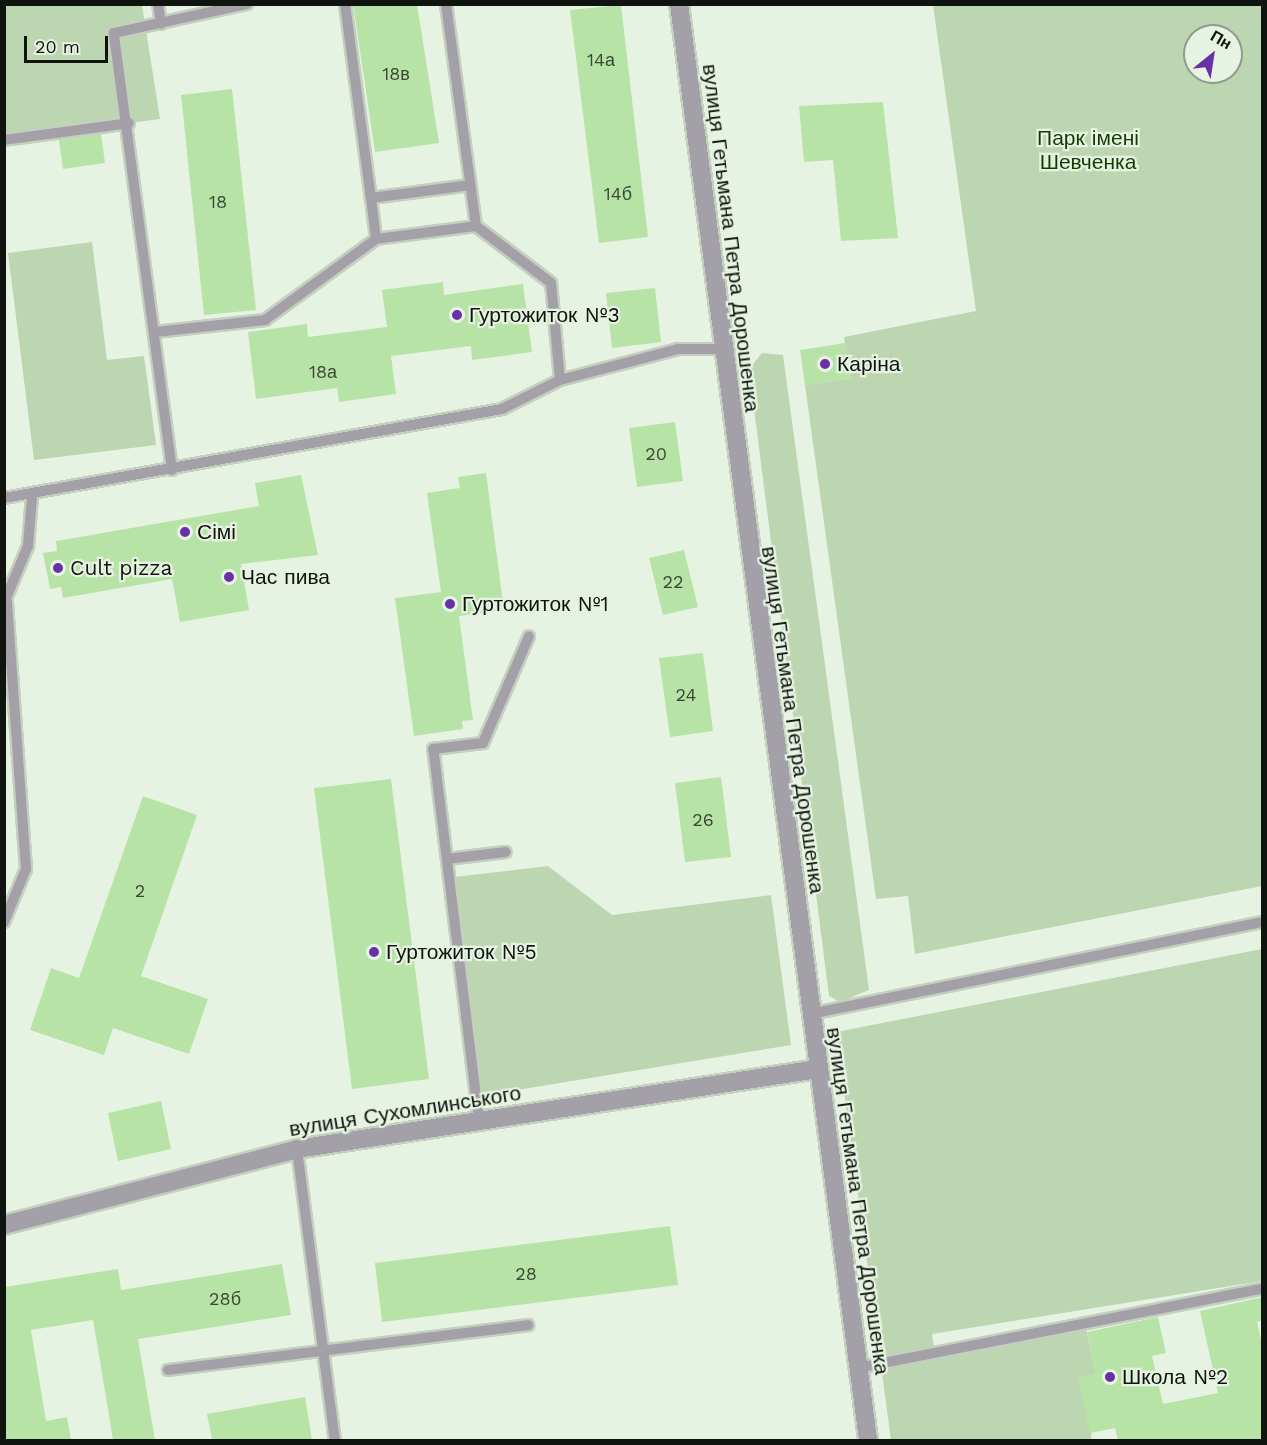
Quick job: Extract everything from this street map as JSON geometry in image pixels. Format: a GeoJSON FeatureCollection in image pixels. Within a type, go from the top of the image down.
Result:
{"type":"FeatureCollection","features":[{"type":"Feature","properties":{"kind":"street","name":"вулиця Гетьмана Петра Дорошенка"},"geometry":{"type":"LineString","coordinates":[[679,4],[722,349],[868,1440]]}},
{"type":"Feature","properties":{"kind":"street","name":"вулиця Сухомлинського"},"geometry":{"type":"LineString","coordinates":[[4,1225],[297,1149],[818,1069]]}},
{"type":"Feature","properties":{"kind":"lane"},"geometry":{"type":"LineString","coordinates":[[158,4],[161,24]]}},
{"type":"Feature","properties":{"kind":"lane"},"geometry":{"type":"LineString","coordinates":[[172,470],[129,123],[114,33],[247,4]]}},
{"type":"Feature","properties":{"kind":"lane"},"geometry":{"type":"LineString","coordinates":[[345,4],[376,239]]}},
{"type":"Feature","properties":{"kind":"lane"},"geometry":{"type":"LineString","coordinates":[[446,4],[476,226],[551,283],[560,380]]}},
{"type":"Feature","properties":{"kind":"lane"},"geometry":{"type":"LineString","coordinates":[[4,140],[129,123]]}},
{"type":"Feature","properties":{"kind":"lane"},"geometry":{"type":"LineString","coordinates":[[371,198],[470,185]]}},
{"type":"Feature","properties":{"kind":"lane"},"geometry":{"type":"LineString","coordinates":[[155,332],[265,320],[376,239],[476,226]]}},
{"type":"Feature","properties":{"kind":"lane"},"geometry":{"type":"LineString","coordinates":[[4,498],[32,496],[502,409],[560,380],[678,349],[722,349]]}},
{"type":"Feature","properties":{"kind":"lane"},"geometry":{"type":"LineString","coordinates":[[4,922],[26,869],[6,602],[28,546],[32,496]]}},
{"type":"Feature","properties":{"kind":"lane"},"geometry":{"type":"LineString","coordinates":[[479,1121],[433,749],[483,743],[529,636]]}},
{"type":"Feature","properties":{"kind":"lane"},"geometry":{"type":"LineString","coordinates":[[447,859],[506,852]]}},
{"type":"Feature","properties":{"kind":"lane"},"geometry":{"type":"LineString","coordinates":[[810,1014],[1263,922]]}},
{"type":"Feature","properties":{"kind":"lane"},"geometry":{"type":"LineString","coordinates":[[297,1149],[335,1440]]}},
{"type":"Feature","properties":{"kind":"lane"},"geometry":{"type":"LineString","coordinates":[[858,1368],[1263,1289]]}},
{"type":"Feature","properties":{"kind":"lane"},"geometry":{"type":"LineString","coordinates":[[168,1370],[528,1324]]}},
{"type":"Feature","properties":{"kind":"green space"},"geometry":{"type":"Polygon","coordinates":[[[4,5],[142,5],[160,119],[5,140],[4,5]]]}},
{"type":"Feature","properties":{"kind":"green space","name":"Парк імені Шевченка"},"geometry":{"type":"Polygon","coordinates":[[[933,5],[1262,5],[1262,886],[915,954],[908,896],[876,899],[805,385],[850,378],[844,337],[976,311],[933,5]]]}},
{"type":"Feature","properties":{"kind":"green space"},"geometry":{"type":"Polygon","coordinates":[[[92,242],[107,360],[144,356],[156,445],[34,460],[8,253],[92,242]]]}},
{"type":"Feature","properties":{"kind":"green space"},"geometry":{"type":"Polygon","coordinates":[[[762,353],[783,355],[869,990],[840,1002],[829,996],[749,369],[762,353]]]}},
{"type":"Feature","properties":{"kind":"green space"},"geometry":{"type":"Polygon","coordinates":[[[548,866],[612,915],[771,895],[791,1045],[481,1096],[455,877],[548,866]]]}},
{"type":"Feature","properties":{"kind":"green space"},"geometry":{"type":"Polygon","coordinates":[[[1262,949],[1262,1281],[932,1334],[935,1353],[1085,1324],[1096,1373],[1091,1440],[891,1440],[836,1032],[1262,949]]]}},
{"type":"Feature","properties":{"kind":"building"},"geometry":{"type":"Polygon","coordinates":[[[353,4],[417,4],[439,143],[375,152],[353,4]]]}},
{"type":"Feature","properties":{"kind":"building"},"geometry":{"type":"Polygon","coordinates":[[[621,5],[648,237],[599,243],[570,10],[621,5]]]}},
{"type":"Feature","properties":{"kind":"building"},"geometry":{"type":"Polygon","coordinates":[[[232,89],[256,310],[204,315],[181,95],[232,89]]]}},
{"type":"Feature","properties":{"kind":"building"},"geometry":{"type":"Polygon","coordinates":[[[883,102],[898,238],[841,241],[833,160],[804,162],[799,106],[883,102]]]}},
{"type":"Feature","properties":{"kind":"building"},"geometry":{"type":"Polygon","coordinates":[[[101,134],[105,163],[63,169],[59,140],[101,134]]]}},
{"type":"Feature","properties":{"kind":"building"},"geometry":{"type":"Polygon","coordinates":[[[443,282],[444,295],[523,284],[532,352],[472,360],[471,346],[391,356],[396,394],[339,402],[337,388],[256,399],[248,332],[307,324],[308,337],[387,327],[382,290],[443,282]]]}},
{"type":"Feature","properties":{"kind":"building"},"geometry":{"type":"Polygon","coordinates":[[[655,288],[661,342],[612,348],[606,293],[655,288]]]}},
{"type":"Feature","properties":{"kind":"building","name":"Каріна"},"geometry":{"type":"Polygon","coordinates":[[[845,343],[851,378],[805,385],[800,350],[845,343]]]}},
{"type":"Feature","properties":{"kind":"building"},"geometry":{"type":"Polygon","coordinates":[[[675,422],[683,481],[637,487],[629,428],[675,422]]]}},
{"type":"Feature","properties":{"kind":"building","name":"Гуртожиток №1"},"geometry":{"type":"Polygon","coordinates":[[[486,473],[504,610],[459,616],[473,720],[462,721],[463,729],[414,736],[395,598],[441,592],[427,493],[460,488],[458,477],[486,473]]]}},
{"type":"Feature","properties":{"kind":"building"},"geometry":{"type":"Polygon","coordinates":[[[301,475],[318,555],[241,564],[249,610],[180,622],[172,579],[63,598],[61,587],[50,589],[43,553],[57,551],[56,541],[259,506],[255,483],[301,475]]]}},
{"type":"Feature","properties":{"kind":"building"},"geometry":{"type":"Polygon","coordinates":[[[684,550],[698,607],[663,615],[649,558],[684,550]]]}},
{"type":"Feature","properties":{"kind":"building"},"geometry":{"type":"Polygon","coordinates":[[[703,653],[713,731],[670,737],[659,658],[703,653]]]}},
{"type":"Feature","properties":{"kind":"building"},"geometry":{"type":"Polygon","coordinates":[[[721,777],[731,857],[685,862],[675,783],[721,777]]]}},
{"type":"Feature","properties":{"kind":"building","name":"Гуртожиток №5"},"geometry":{"type":"Polygon","coordinates":[[[391,779],[429,1079],[352,1089],[314,788],[391,779]]]}},
{"type":"Feature","properties":{"kind":"building"},"geometry":{"type":"Polygon","coordinates":[[[143,796],[197,815],[141,976],[208,999],[189,1054],[113,1028],[104,1055],[30,1030],[51,968],[79,978],[143,796]]]}},
{"type":"Feature","properties":{"kind":"building"},"geometry":{"type":"Polygon","coordinates":[[[161,1101],[171,1149],[118,1161],[108,1113],[161,1101]]]}},
{"type":"Feature","properties":{"kind":"building"},"geometry":{"type":"Polygon","coordinates":[[[670,1226],[678,1285],[382,1322],[375,1263],[670,1226]]]}},
{"type":"Feature","properties":{"kind":"building"},"geometry":{"type":"Polygon","coordinates":[[[282,1264],[291,1315],[138,1339],[155,1440],[113,1440],[93,1320],[31,1330],[46,1421],[67,1417],[71,1440],[4,1440],[4,1287],[118,1269],[121,1290],[282,1264]]]}},
{"type":"Feature","properties":{"kind":"building"},"geometry":{"type":"Polygon","coordinates":[[[1263,1297],[1263,1320],[1257,1322],[1263,1348],[1263,1440],[1118,1440],[1115,1428],[1090,1433],[1078,1377],[1096,1373],[1087,1332],[1158,1317],[1166,1353],[1152,1356],[1163,1404],[1218,1393],[1200,1311],[1263,1297]]]}},
{"type":"Feature","properties":{"kind":"building"},"geometry":{"type":"Polygon","coordinates":[[[305,1397],[312,1440],[212,1440],[207,1414],[305,1397]]]}},
{"type":"Feature","properties":{"kind":"place","name":"Гуртожиток №3"},"geometry":{"type":"Point","coordinates":[457,315]}},
{"type":"Feature","properties":{"kind":"place","name":"Каріна"},"geometry":{"type":"Point","coordinates":[825,364]}},
{"type":"Feature","properties":{"kind":"place","name":"Сімі"},"geometry":{"type":"Point","coordinates":[185,532]}},
{"type":"Feature","properties":{"kind":"place","name":"Cult pizza"},"geometry":{"type":"Point","coordinates":[58,568]}},
{"type":"Feature","properties":{"kind":"place","name":"Час пива"},"geometry":{"type":"Point","coordinates":[229,577]}},
{"type":"Feature","properties":{"kind":"place","name":"Гуртожиток №1"},"geometry":{"type":"Point","coordinates":[450,604]}},
{"type":"Feature","properties":{"kind":"place","name":"Гуртожиток №5"},"geometry":{"type":"Point","coordinates":[374,952]}},
{"type":"Feature","properties":{"kind":"place","name":"Школа №2"},"geometry":{"type":"Point","coordinates":[1110,1377]}}]}
